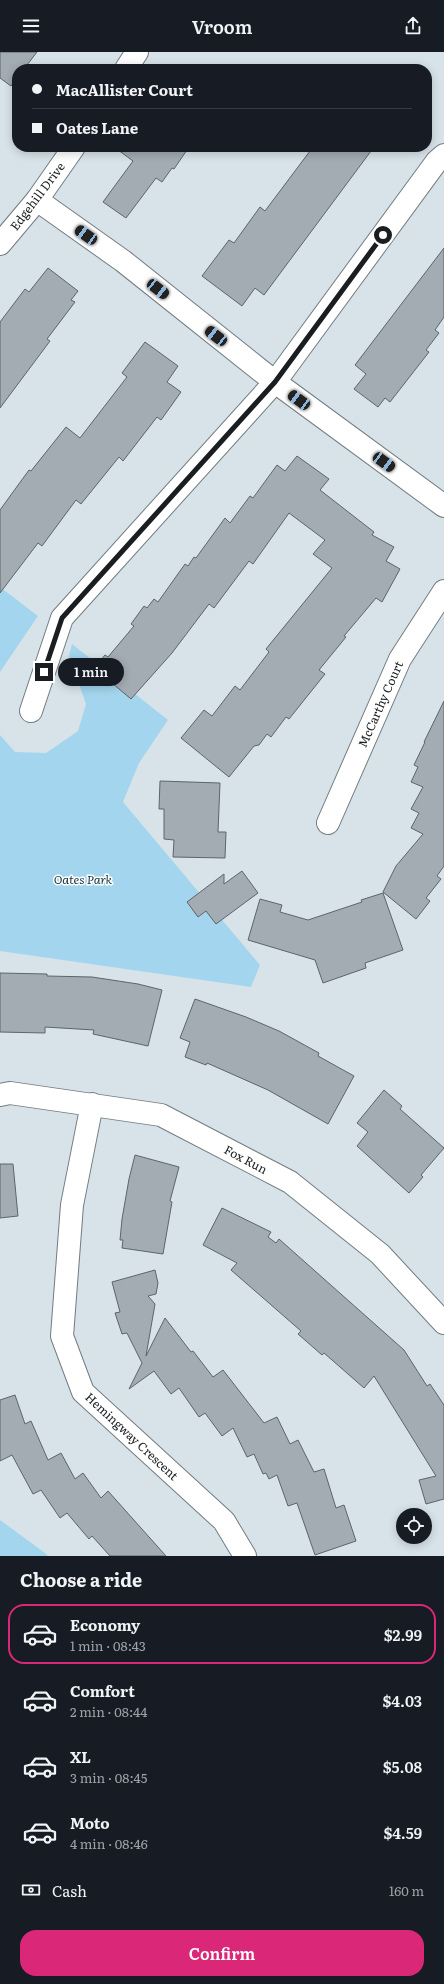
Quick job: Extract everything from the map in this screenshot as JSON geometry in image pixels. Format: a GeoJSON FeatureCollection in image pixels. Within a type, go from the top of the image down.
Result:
{"type":"FeatureCollection","features":[{"type":"Feature","properties":{"kind":"street"},"geometry":{"type":"LineString","coordinates":[[129,64],[137,52]]}},
{"type":"Feature","properties":{"kind":"street","name":"Edgehill Drive"},"geometry":{"type":"LineString","coordinates":[[0,244],[36,200],[70,152]]}},
{"type":"Feature","properties":{"kind":"street"},"geometry":{"type":"LineString","coordinates":[[31,711],[62,618],[275,382],[437,161],[444,155]]}},
{"type":"Feature","properties":{"kind":"street"},"geometry":{"type":"LineString","coordinates":[[36,200],[123,261],[275,382],[444,506]]}},
{"type":"Feature","properties":{"kind":"street","name":"McCarthy Court"},"geometry":{"type":"LineString","coordinates":[[328,823],[400,659],[444,591]]}},
{"type":"Feature","properties":{"kind":"street","name":"Fox Run"},"geometry":{"type":"LineString","coordinates":[[0,1095],[10,1094],[92,1104],[162,1115],[290,1182],[380,1254],[444,1323]]}},
{"type":"Feature","properties":{"kind":"street","name":"Hemingway Crescent"},"geometry":{"type":"LineString","coordinates":[[92,1104],[72,1205],[62,1336],[83,1392],[224,1521],[245,1556]]}},
{"type":"Feature","properties":{"kind":"green space"},"geometry":{"type":"Polygon","coordinates":[[[0,587],[38,616],[0,672],[0,587]]]}},
{"type":"Feature","properties":{"kind":"green space","name":"Oates Park"},"geometry":{"type":"Polygon","coordinates":[[[72,644],[168,720],[139,763],[123,802],[260,965],[251,987],[0,951],[0,735],[15,752],[46,753],[78,731],[86,704],[69,656],[72,644]]]}},
{"type":"Feature","properties":{"kind":"green space"},"geometry":{"type":"Polygon","coordinates":[[[0,1520],[45,1553],[48,1556],[0,1556],[0,1520]]]}},
{"type":"Feature","properties":{"kind":"building"},"geometry":{"type":"Polygon","coordinates":[[[0,52],[37,52],[28,64],[12,64],[11,86],[0,78],[0,52]]]}},
{"type":"Feature","properties":{"kind":"building"},"geometry":{"type":"Polygon","coordinates":[[[121,152],[186,152],[174,169],[172,168],[162,182],[156,178],[126,218],[103,202],[133,161],[121,152]]]}},
{"type":"Feature","properties":{"kind":"building"},"geometry":{"type":"Polygon","coordinates":[[[309,152],[370,152],[264,295],[255,288],[242,306],[202,276],[229,240],[234,243],[260,207],[265,211],[309,152]]]}},
{"type":"Feature","properties":{"kind":"building"},"geometry":{"type":"Polygon","coordinates":[[[444,248],[444,317],[435,330],[439,333],[426,350],[429,352],[390,402],[385,398],[378,407],[354,389],[366,374],[355,365],[444,248]]]}},
{"type":"Feature","properties":{"kind":"building"},"geometry":{"type":"Polygon","coordinates":[[[48,268],[78,291],[71,300],[75,302],[47,339],[50,341],[0,408],[0,322],[25,289],[29,292],[48,268]]]}},
{"type":"Feature","properties":{"kind":"building"},"geometry":{"type":"Polygon","coordinates":[[[145,342],[178,366],[167,382],[181,392],[161,420],[157,417],[123,461],[119,457],[81,504],[76,500],[42,546],[38,543],[0,593],[0,510],[29,470],[31,471],[66,427],[80,438],[127,377],[122,373],[145,342]]]}},
{"type":"Feature","properties":{"kind":"building"},"geometry":{"type":"Polygon","coordinates":[[[297,456],[329,479],[320,490],[374,532],[372,535],[394,547],[386,561],[400,569],[382,602],[376,598],[344,636],[346,637],[319,670],[325,674],[289,719],[286,717],[271,737],[267,734],[259,745],[254,746],[229,777],[181,738],[204,710],[212,716],[235,686],[240,690],[269,652],[266,649],[332,568],[313,554],[325,540],[289,513],[253,564],[249,561],[214,608],[209,604],[172,653],[131,699],[94,668],[105,655],[108,657],[134,626],[131,624],[144,606],[147,608],[154,599],[158,602],[185,564],[188,566],[194,557],[196,558],[225,518],[230,523],[250,496],[253,498],[277,465],[285,471],[297,456]]]}},
{"type":"Feature","properties":{"kind":"building"},"geometry":{"type":"Polygon","coordinates":[[[444,701],[444,866],[437,876],[441,879],[426,898],[430,901],[416,919],[383,892],[396,866],[423,834],[411,828],[419,813],[411,809],[423,787],[411,782],[418,767],[414,765],[444,701]]]}},
{"type":"Feature","properties":{"kind":"building"},"geometry":{"type":"Polygon","coordinates":[[[160,781],[220,783],[218,832],[226,832],[225,858],[173,857],[174,840],[164,839],[164,809],[159,809],[160,781]]]}},
{"type":"Feature","properties":{"kind":"building"},"geometry":{"type":"Polygon","coordinates":[[[242,871],[258,893],[216,924],[206,911],[198,917],[187,902],[224,874],[224,884],[242,871]]]}},
{"type":"Feature","properties":{"kind":"building"},"geometry":{"type":"Polygon","coordinates":[[[383,893],[403,950],[365,963],[366,968],[323,983],[315,960],[248,940],[260,899],[282,905],[280,912],[308,920],[362,902],[361,900],[383,893]]]}},
{"type":"Feature","properties":{"kind":"building"},"geometry":{"type":"Polygon","coordinates":[[[0,973],[92,977],[138,984],[162,990],[148,1046],[93,1034],[94,1030],[45,1027],[45,1033],[0,1032],[0,973]]]}},
{"type":"Feature","properties":{"kind":"building"},"geometry":{"type":"Polygon","coordinates":[[[195,999],[246,1017],[279,1031],[319,1053],[318,1056],[354,1076],[328,1124],[268,1090],[207,1063],[206,1065],[185,1057],[190,1042],[180,1038],[195,999]]]}},
{"type":"Feature","properties":{"kind":"building"},"geometry":{"type":"Polygon","coordinates":[[[384,1090],[402,1106],[400,1109],[444,1148],[421,1175],[423,1177],[409,1193],[357,1146],[368,1132],[357,1123],[384,1090]]]}},
{"type":"Feature","properties":{"kind":"building"},"geometry":{"type":"Polygon","coordinates":[[[135,1155],[179,1167],[170,1201],[172,1202],[163,1254],[122,1248],[123,1240],[120,1240],[122,1219],[135,1155]]]}},
{"type":"Feature","properties":{"kind":"building"},"geometry":{"type":"Polygon","coordinates":[[[0,1164],[13,1164],[18,1216],[0,1218],[0,1164]]]}},
{"type":"Feature","properties":{"kind":"building"},"geometry":{"type":"Polygon","coordinates":[[[222,1208],[271,1232],[268,1237],[276,1243],[279,1239],[404,1350],[427,1386],[430,1384],[444,1405],[444,1499],[426,1504],[419,1480],[436,1476],[374,1376],[364,1388],[324,1353],[322,1355],[298,1334],[301,1331],[231,1270],[237,1263],[203,1245],[222,1208]]]}},
{"type":"Feature","properties":{"kind":"building"},"geometry":{"type":"Polygon","coordinates":[[[155,1270],[158,1283],[156,1294],[148,1296],[155,1304],[146,1356],[165,1318],[191,1352],[193,1351],[213,1377],[223,1370],[264,1423],[277,1417],[290,1444],[298,1440],[314,1472],[324,1469],[336,1508],[344,1505],[356,1541],[315,1555],[297,1503],[288,1506],[277,1475],[269,1479],[266,1473],[263,1474],[254,1454],[247,1457],[233,1428],[222,1436],[205,1413],[199,1417],[179,1388],[171,1394],[154,1371],[129,1389],[142,1363],[127,1333],[122,1334],[115,1313],[120,1312],[112,1282],[155,1270]]]}},
{"type":"Feature","properties":{"kind":"building"},"geometry":{"type":"Polygon","coordinates":[[[15,1395],[25,1424],[31,1421],[48,1460],[61,1453],[75,1479],[83,1473],[101,1498],[108,1491],[166,1556],[110,1556],[92,1536],[89,1539],[67,1513],[60,1518],[41,1490],[33,1494],[12,1455],[0,1461],[0,1400],[15,1395]]]}},
{"type":"Feature","properties":{"kind":"route"},"geometry":{"type":"LineString","coordinates":[[44,672],[62,618],[275,382],[383,235]]}}]}
